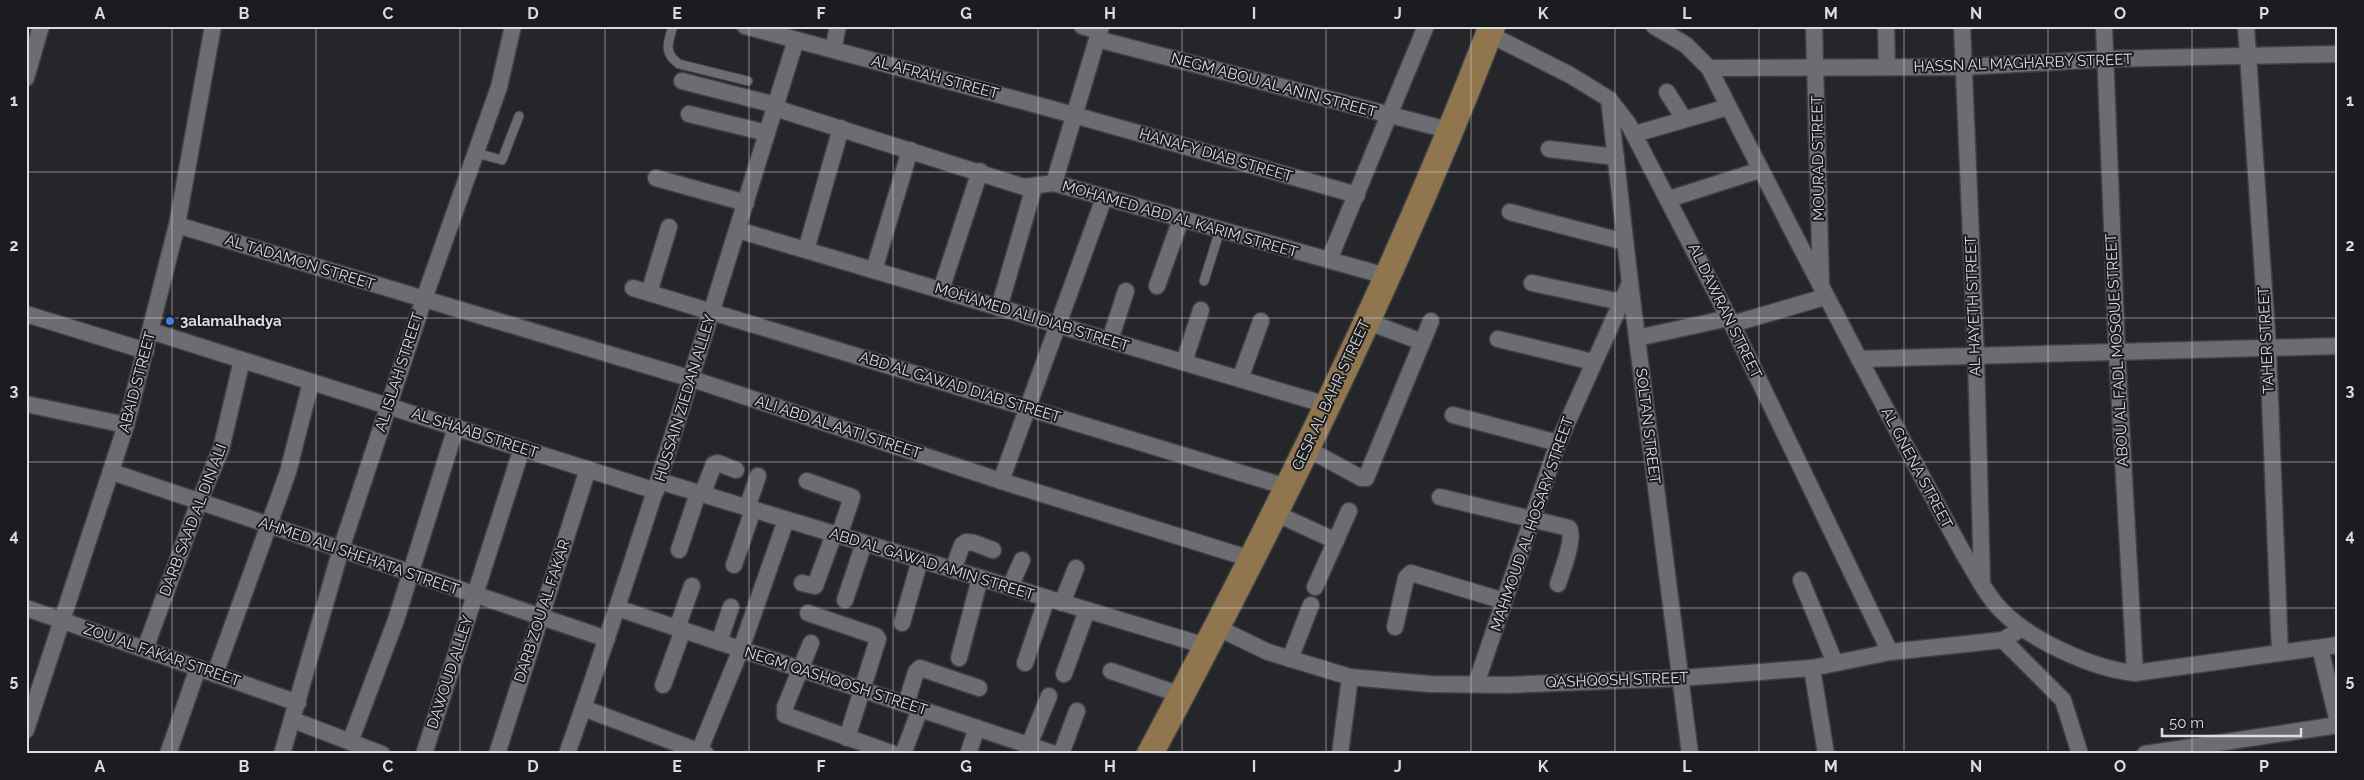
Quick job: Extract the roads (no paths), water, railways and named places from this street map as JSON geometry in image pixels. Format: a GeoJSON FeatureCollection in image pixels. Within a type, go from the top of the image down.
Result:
{"type":"FeatureCollection","features":[{"type":"Feature","properties":{"kind":"main road","name":"GESR AL BAHR STREET"},"geometry":{"type":"LineString","coordinates":[[1150,754],[1251,559],[1327,405],[1452,131],[1491,30]]}},
{"type":"Feature","properties":{"kind":"street"},"geometry":{"type":"LineString","coordinates":[[26,78],[41,26]]}},
{"type":"Feature","properties":{"kind":"street","name":"ABAID STREET"},"geometry":{"type":"LineString","coordinates":[[26,730],[112,472],[146,351],[177,225],[213,26]]}},
{"type":"Feature","properties":{"kind":"street","name":"AL ISLAH STREET"},"geometry":{"type":"LineString","coordinates":[[282,754],[341,550],[424,299],[506,64],[513,26]]}},
{"type":"Feature","properties":{"kind":"street","name":"AL AFRAH STREET"},"geometry":{"type":"LineString","coordinates":[[745,26],[1074,115]]}},
{"type":"Feature","properties":{"kind":"street"},"geometry":{"type":"LineString","coordinates":[[833,49],[838,26]]}},
{"type":"Feature","properties":{"kind":"street","name":"NEGM ABOU AL ANIN STREET"},"geometry":{"type":"LineString","coordinates":[[1082,26],[1390,115],[1452,131]]}},
{"type":"Feature","properties":{"kind":"street"},"geometry":{"type":"LineString","coordinates":[[1329,260],[1426,26]]}},
{"type":"Feature","properties":{"kind":"street","name":"MOURAD STREET"},"geometry":{"type":"LineString","coordinates":[[1814,26],[1823,293]]}},
{"type":"Feature","properties":{"kind":"street"},"geometry":{"type":"LineString","coordinates":[[1886,26],[1887,67]]}},
{"type":"Feature","properties":{"kind":"street","name":"AL HAYETH STREET"},"geometry":{"type":"LineString","coordinates":[[1962,26],[1976,356],[1982,585]]}},
{"type":"Feature","properties":{"kind":"street","name":"ABOU AL FADL MOSQUE STREET"},"geometry":{"type":"LineString","coordinates":[[2104,26],[2116,352],[2134,673]]}},
{"type":"Feature","properties":{"kind":"street","name":"TAHER STREET"},"geometry":{"type":"LineString","coordinates":[[2246,26],[2268,348],[2280,653]]}},
{"type":"Feature","properties":{"kind":"street","name":"AL GNENA STREET"},"geometry":{"type":"LineString","coordinates":[[1663,29],[1686,45],[1709,68],[1823,293],[1982,585],[2000,609],[2021,629],[2047,643],[2114,671],[2134,673],[2338,645]]}},
{"type":"Feature","properties":{"kind":"street","name":"AL DAWRAN STREET"},"geometry":{"type":"LineString","coordinates":[[1491,30],[1609,99],[1635,134],[1731,321],[1890,652]]}},
{"type":"Feature","properties":{"kind":"street"},"geometry":{"type":"LineString","coordinates":[[1054,183],[1099,32]]}},
{"type":"Feature","properties":{"kind":"street","name":"HUSSAIN ZIEDAN ALLEY"},"geometry":{"type":"LineString","coordinates":[[567,754],[607,640],[692,379],[796,40]]}},
{"type":"Feature","properties":{"kind":"street","name":"HASSN AL MAGHARBY STREET"},"geometry":{"type":"LineString","coordinates":[[1709,68],[1964,67],[2105,59],[2338,54]]}},
{"type":"Feature","properties":{"kind":"street","name":"MOHAMED ABD AL KARIM STREET"},"geometry":{"type":"LineString","coordinates":[[682,81],[775,106],[980,171],[1024,187],[1054,183],[1386,276]]}},
{"type":"Feature","properties":{"kind":"street"},"geometry":{"type":"LineString","coordinates":[[1667,92],[1684,119]]}},
{"type":"Feature","properties":{"kind":"street","name":"SOLTAN STREET"},"geometry":{"type":"LineString","coordinates":[[1609,99],[1630,283],[1690,754]]}},
{"type":"Feature","properties":{"kind":"street"},"geometry":{"type":"LineString","coordinates":[[1635,134],[1728,107]]}},
{"type":"Feature","properties":{"kind":"street"},"geometry":{"type":"LineString","coordinates":[[689,114],[767,133]]}},
{"type":"Feature","properties":{"kind":"street","name":"HANAFY DIAB STREET"},"geometry":{"type":"LineString","coordinates":[[1074,115],[1357,196]]}},
{"type":"Feature","properties":{"kind":"street"},"geometry":{"type":"LineString","coordinates":[[806,250],[841,128]]}},
{"type":"Feature","properties":{"kind":"street"},"geometry":{"type":"LineString","coordinates":[[1549,149],[1616,157]]}},
{"type":"Feature","properties":{"kind":"street"},"geometry":{"type":"LineString","coordinates":[[874,270],[910,150]]}},
{"type":"Feature","properties":{"kind":"street"},"geometry":{"type":"LineString","coordinates":[[1669,199],[1760,170]]}},
{"type":"Feature","properties":{"kind":"street"},"geometry":{"type":"LineString","coordinates":[[941,290],[980,171]]}},
{"type":"Feature","properties":{"kind":"street"},"geometry":{"type":"LineString","coordinates":[[656,178],[746,203]]}},
{"type":"Feature","properties":{"kind":"street"},"geometry":{"type":"LineString","coordinates":[[999,308],[1034,186]]}},
{"type":"Feature","properties":{"kind":"street"},"geometry":{"type":"LineString","coordinates":[[1002,481],[1104,198]]}},
{"type":"Feature","properties":{"kind":"street"},"geometry":{"type":"LineString","coordinates":[[1510,212],[1625,242]]}},
{"type":"Feature","properties":{"kind":"street"},"geometry":{"type":"LineString","coordinates":[[1157,286],[1181,219]]}},
{"type":"Feature","properties":{"kind":"street","name":"AL TADAMON STREET"},"geometry":{"type":"LineString","coordinates":[[177,225],[424,299]]}},
{"type":"Feature","properties":{"kind":"street"},"geometry":{"type":"LineString","coordinates":[[649,292],[669,227]]}},
{"type":"Feature","properties":{"kind":"street","name":"MOHAMED ALI DIAB STREET"},"geometry":{"type":"LineString","coordinates":[[738,230],[1327,405]]}},
{"type":"Feature","properties":{"kind":"street"},"geometry":{"type":"LineString","coordinates":[[1532,283],[1621,302]]}},
{"type":"Feature","properties":{"kind":"street","name":"MAHMOUD AL HOSARY STREET"},"geometry":{"type":"LineString","coordinates":[[1476,684],[1558,443],[1630,283]]}},
{"type":"Feature","properties":{"kind":"street","name":"ABD AL GAWAD DIAB STREET"},"geometry":{"type":"LineString","coordinates":[[633,288],[1287,487]]}},
{"type":"Feature","properties":{"kind":"street"},"geometry":{"type":"LineString","coordinates":[[1110,340],[1126,291]]}},
{"type":"Feature","properties":{"kind":"street"},"geometry":{"type":"LineString","coordinates":[[1637,338],[1731,321],[1823,293]]}},
{"type":"Feature","properties":{"kind":"street","name":"ALI ABD AL AATI STREET"},"geometry":{"type":"LineString","coordinates":[[424,299],[692,379],[1002,481],[1251,559]]}},
{"type":"Feature","properties":{"kind":"street"},"geometry":{"type":"LineString","coordinates":[[1184,362],[1201,310]]}},
{"type":"Feature","properties":{"kind":"street"},"geometry":{"type":"LineString","coordinates":[[26,314],[146,351]]}},
{"type":"Feature","properties":{"kind":"street"},"geometry":{"type":"LineString","coordinates":[[1240,379],[1261,321]]}},
{"type":"Feature","properties":{"kind":"street"},"geometry":{"type":"LineString","coordinates":[[1366,321],[1422,342]]}},
{"type":"Feature","properties":{"kind":"street"},"geometry":{"type":"LineString","coordinates":[[1306,448],[1361,478],[1366,478],[1431,322]]}},
{"type":"Feature","properties":{"kind":"street","name":"AL SHAAB STREET"},"geometry":{"type":"LineString","coordinates":[[151,331],[588,469],[657,486]]}},
{"type":"Feature","properties":{"kind":"street"},"geometry":{"type":"LineString","coordinates":[[1498,339],[1593,362]]}},
{"type":"Feature","properties":{"kind":"street"},"geometry":{"type":"LineString","coordinates":[[1858,359],[2338,346]]}},
{"type":"Feature","properties":{"kind":"street","name":"DARB SAAD AL DIN ALI"},"geometry":{"type":"LineString","coordinates":[[145,649],[199,502],[221,449],[242,360]]}},
{"type":"Feature","properties":{"kind":"street"},"geometry":{"type":"LineString","coordinates":[[215,674],[288,472],[311,382]]}},
{"type":"Feature","properties":{"kind":"street"},"geometry":{"type":"LineString","coordinates":[[26,404],[126,425]]}},
{"type":"Feature","properties":{"kind":"street"},"geometry":{"type":"LineString","coordinates":[[1454,414],[1558,443]]}},
{"type":"Feature","properties":{"kind":"street"},"geometry":{"type":"LineString","coordinates":[[350,742],[396,620],[409,573],[456,428]]}},
{"type":"Feature","properties":{"kind":"street","name":"DAWOUD ALLEY"},"geometry":{"type":"LineString","coordinates":[[424,754],[522,448]]}},
{"type":"Feature","properties":{"kind":"street"},"geometry":{"type":"LineString","coordinates":[[680,550],[700,494],[714,464],[718,463],[736,470]]}},
{"type":"Feature","properties":{"kind":"street","name":"DARB ZOU AL FAKAR"},"geometry":{"type":"LineString","coordinates":[[498,754],[588,469]]}},
{"type":"Feature","properties":{"kind":"street","name":"AHMED ALI SHEHATA STREET"},"geometry":{"type":"LineString","coordinates":[[112,472],[607,640]]}},
{"type":"Feature","properties":{"kind":"street"},"geometry":{"type":"LineString","coordinates":[[734,565],[758,476]]}},
{"type":"Feature","properties":{"kind":"street"},"geometry":{"type":"LineString","coordinates":[[802,583],[815,586],[852,497],[807,481]]}},
{"type":"Feature","properties":{"kind":"street","name":"ABD AL GAWAD AMIN STREET"},"geometry":{"type":"LineString","coordinates":[[657,486],[700,494],[1087,610],[1211,636]]}},
{"type":"Feature","properties":{"kind":"street"},"geometry":{"type":"LineString","coordinates":[[1440,497],[1569,528],[1572,532],[1558,584]]}},
{"type":"Feature","properties":{"kind":"street"},"geometry":{"type":"LineString","coordinates":[[1316,587],[1349,511]]}},
{"type":"Feature","properties":{"kind":"street"},"geometry":{"type":"LineString","coordinates":[[1274,512],[1336,541]]}},
{"type":"Feature","properties":{"kind":"street"},"geometry":{"type":"LineString","coordinates":[[583,708],[701,753],[741,649],[786,520]]}},
{"type":"Feature","properties":{"kind":"street"},"geometry":{"type":"LineString","coordinates":[[953,570],[962,545],[966,542],[993,550]]}},
{"type":"Feature","properties":{"kind":"street"},"geometry":{"type":"LineString","coordinates":[[845,600],[864,543]]}},
{"type":"Feature","properties":{"kind":"street"},"geometry":{"type":"LineString","coordinates":[[902,623],[920,560]]}},
{"type":"Feature","properties":{"kind":"street"},"geometry":{"type":"LineString","coordinates":[[1010,587],[1022,560]]}},
{"type":"Feature","properties":{"kind":"street"},"geometry":{"type":"LineString","coordinates":[[1025,663],[1054,600],[1076,568]]}},
{"type":"Feature","properties":{"kind":"street"},"geometry":{"type":"LineString","coordinates":[[1395,627],[1406,578],[1411,573],[1504,601]]}},
{"type":"Feature","properties":{"kind":"street"},"geometry":{"type":"LineString","coordinates":[[959,658],[980,578]]}},
{"type":"Feature","properties":{"kind":"street"},"geometry":{"type":"LineString","coordinates":[[1802,580],[1835,663]]}},
{"type":"Feature","properties":{"kind":"street"},"geometry":{"type":"LineString","coordinates":[[663,685],[692,586]]}},
{"type":"Feature","properties":{"kind":"street"},"geometry":{"type":"LineString","coordinates":[[1290,660],[1311,605]]}},
{"type":"Feature","properties":{"kind":"street"},"geometry":{"type":"LineString","coordinates":[[719,642],[731,607]]}},
{"type":"Feature","properties":{"kind":"street","name":"ZOU AL FAKAR STREET"},"geometry":{"type":"LineString","coordinates":[[26,608],[298,703]]}},
{"type":"Feature","properties":{"kind":"street","name":"NEGM QASHQOSH STREET"},"geometry":{"type":"LineString","coordinates":[[617,608],[977,728],[1017,746],[1055,754]]}},
{"type":"Feature","properties":{"kind":"street"},"geometry":{"type":"LineString","coordinates":[[1064,674],[1087,610]]}},
{"type":"Feature","properties":{"kind":"street"},"geometry":{"type":"LineString","coordinates":[[808,613],[876,636],[878,640],[848,738]]}},
{"type":"Feature","properties":{"kind":"street","name":"QASHQOSH STREET"},"geometry":{"type":"LineString","coordinates":[[1211,636],[1350,677],[1430,684],[1476,684],[1681,678],[1812,668],[1890,652],[2003,640],[2021,629]]}},
{"type":"Feature","properties":{"kind":"street"},"geometry":{"type":"LineString","coordinates":[[2003,640],[2063,700],[2080,754]]}},
{"type":"Feature","properties":{"kind":"street"},"geometry":{"type":"LineString","coordinates":[[811,642],[785,707],[785,715],[894,754]]}},
{"type":"Feature","properties":{"kind":"street"},"geometry":{"type":"LineString","coordinates":[[2145,754],[2338,724],[2320,648]]}},
{"type":"Feature","properties":{"kind":"street"},"geometry":{"type":"LineString","coordinates":[[168,754],[198,668]]}},
{"type":"Feature","properties":{"kind":"street"},"geometry":{"type":"LineString","coordinates":[[903,754],[913,706],[916,672],[920,668],[979,688]]}},
{"type":"Feature","properties":{"kind":"street"},"geometry":{"type":"LineString","coordinates":[[1812,668],[1826,754]]}},
{"type":"Feature","properties":{"kind":"street"},"geometry":{"type":"LineString","coordinates":[[1110,671],[1181,695]]}},
{"type":"Feature","properties":{"kind":"street"},"geometry":{"type":"LineString","coordinates":[[1340,754],[1350,677]]}},
{"type":"Feature","properties":{"kind":"street"},"geometry":{"type":"LineString","coordinates":[[1017,746],[1050,696]]}},
{"type":"Feature","properties":{"kind":"street"},"geometry":{"type":"LineString","coordinates":[[1061,754],[1077,711]]}},
{"type":"Feature","properties":{"kind":"street"},"geometry":{"type":"LineString","coordinates":[[293,720],[382,754]]}},
{"type":"Feature","properties":{"kind":"street"},"geometry":{"type":"LineString","coordinates":[[968,754],[977,728]]}},
{"type":"Feature","properties":{"kind":"lane"},"geometry":{"type":"LineString","coordinates":[[673,26],[667,48],[670,58],[679,64],[748,81]]}},
{"type":"Feature","properties":{"kind":"lane"},"geometry":{"type":"LineString","coordinates":[[476,153],[502,160],[519,116]]}},
{"type":"Feature","properties":{"kind":"lane"},"geometry":{"type":"LineString","coordinates":[[1204,280],[1220,230]]}},
{"type":"Feature","properties":{"kind":"place","name":"3alamalhadya"},"geometry":{"type":"Point","coordinates":[170,321]}}]}
